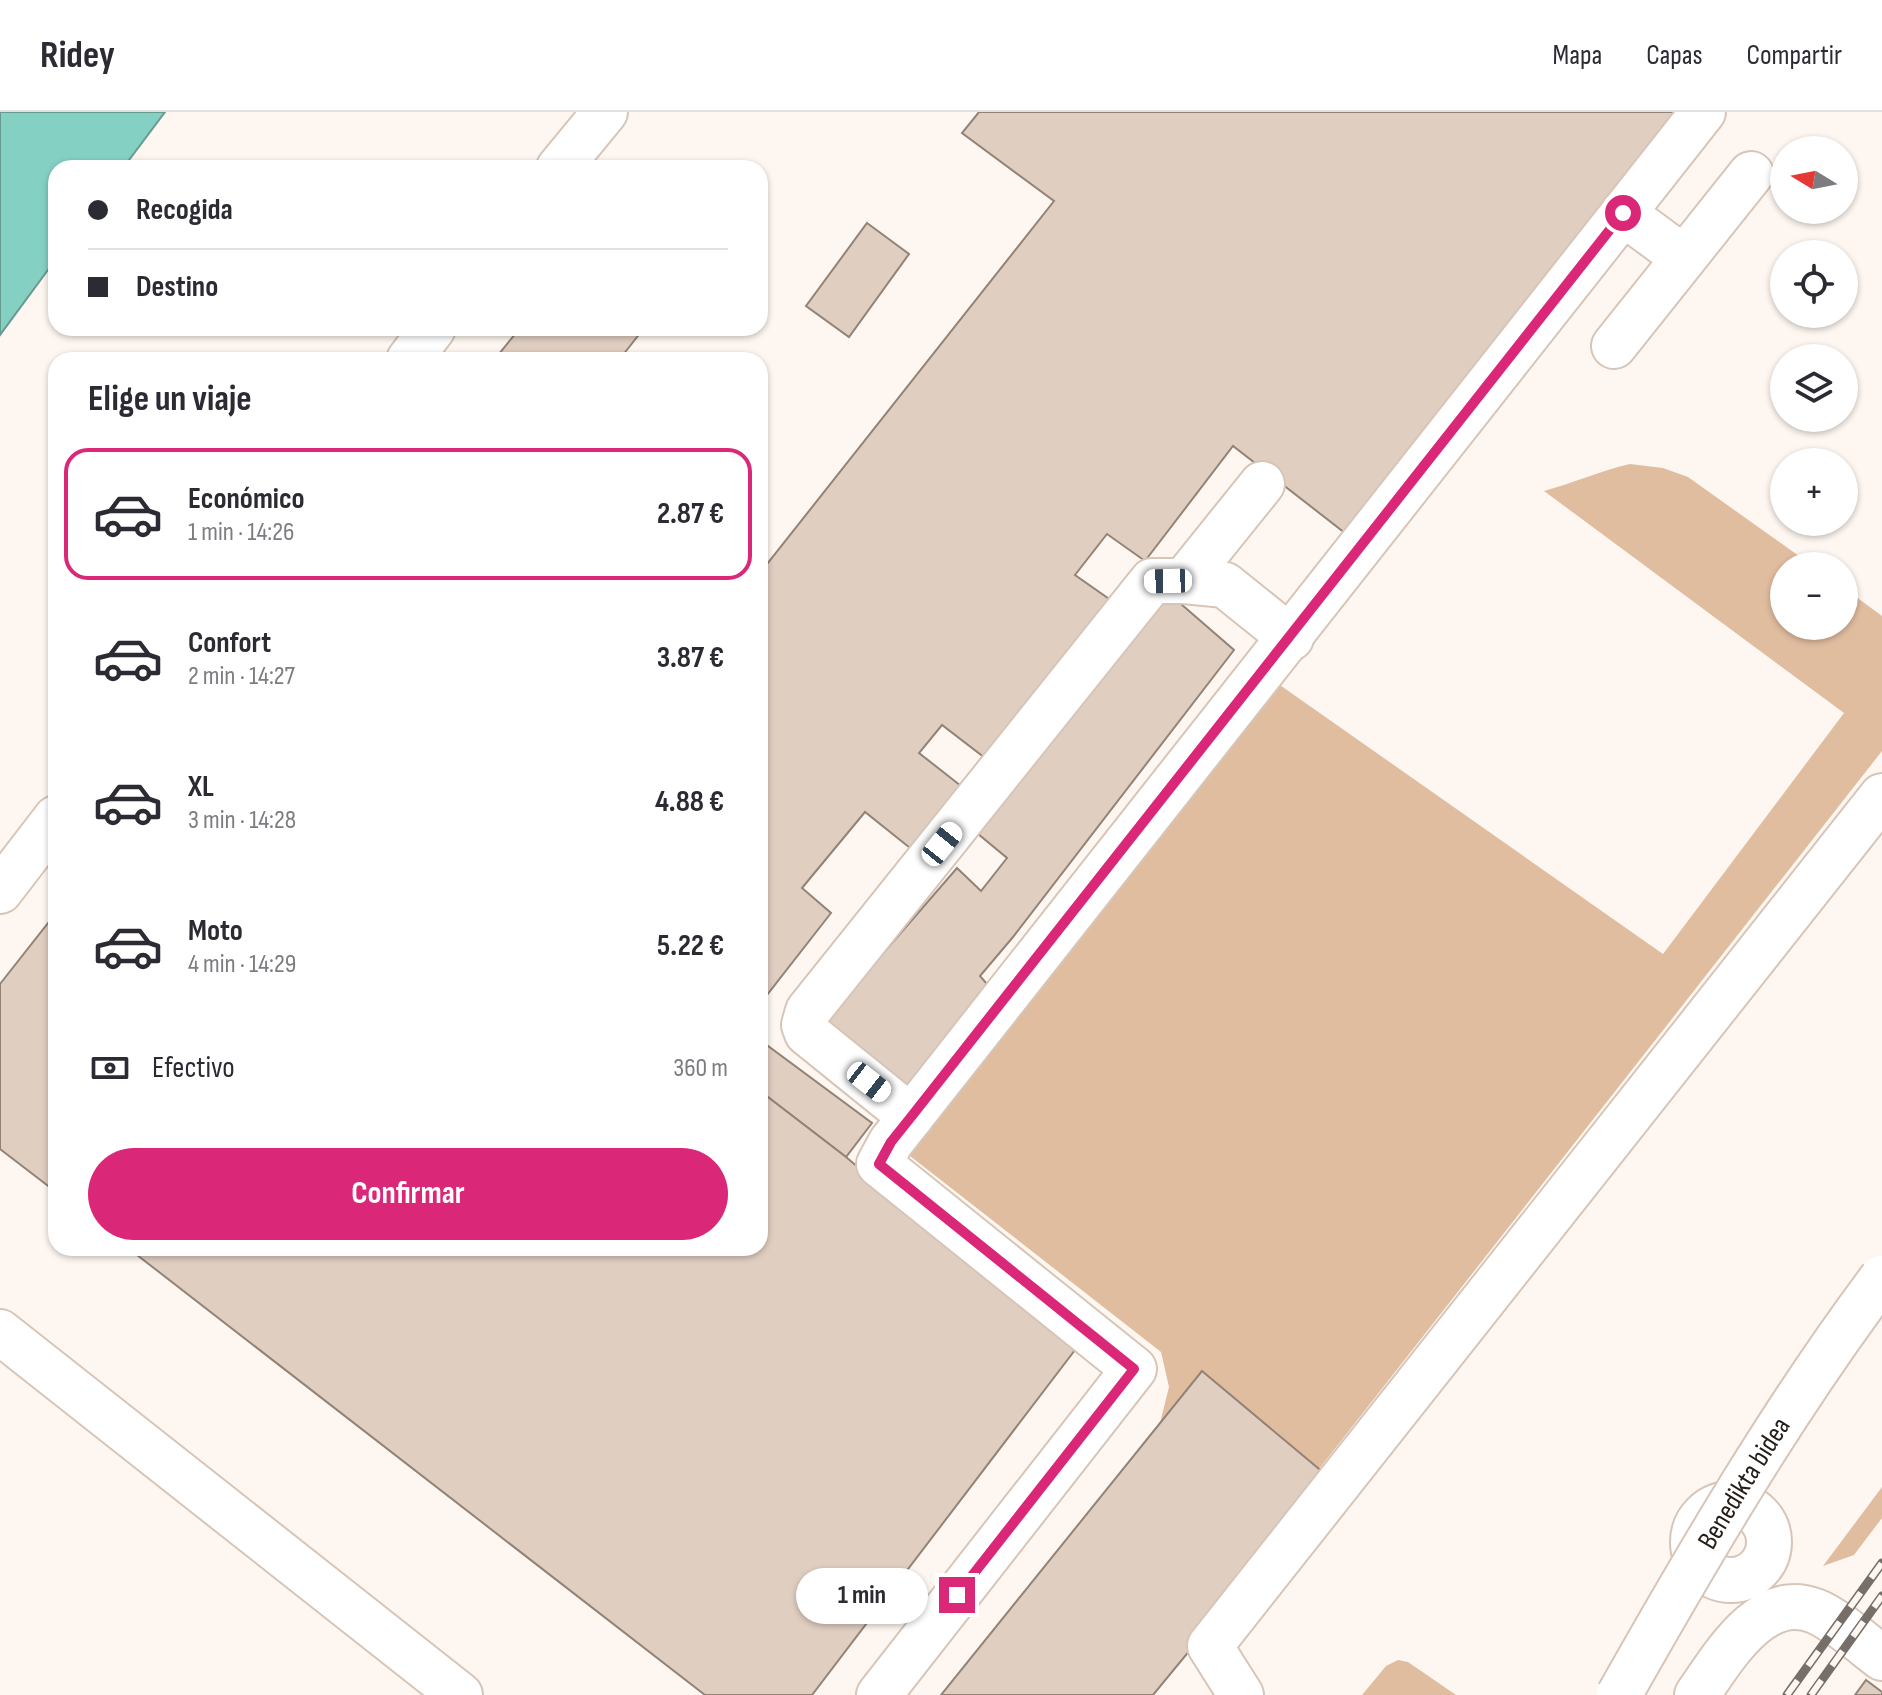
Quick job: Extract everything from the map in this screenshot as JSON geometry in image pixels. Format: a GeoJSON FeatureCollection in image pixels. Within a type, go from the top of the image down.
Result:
{"type":"FeatureCollection","features":[{"type":"Feature","properties":{"kind":"street"},"geometry":{"type":"LineString","coordinates":[[566,160],[605,112]]}},
{"type":"Feature","properties":{"kind":"street"},"geometry":{"type":"LineString","coordinates":[[879,1695],[1134,1369],[879,1164],[891,1142],[1703,112]]}},
{"type":"Feature","properties":{"kind":"street"},"geometry":{"type":"LineString","coordinates":[[1614,346],[1751,174]]}},
{"type":"Feature","properties":{"kind":"street"},"geometry":{"type":"LineString","coordinates":[[1623,213],[1684,258]]}},
{"type":"Feature","properties":{"kind":"street"},"geometry":{"type":"LineString","coordinates":[[1184,581],[1262,484]]}},
{"type":"Feature","properties":{"kind":"street"},"geometry":{"type":"LineString","coordinates":[[911,1117],[807,1033],[804,1025],[808,1011],[1152,581],[1225,585],[1291,638]]}},
{"type":"Feature","properties":{"kind":"street"},"geometry":{"type":"LineString","coordinates":[[1241,1695],[1210,1646],[1882,796]]}},
{"type":"Feature","properties":{"kind":"street"},"geometry":{"type":"LineString","coordinates":[[0,891],[48,828]]}},
{"type":"Feature","properties":{"kind":"street","name":"Benedikta bidea"},"geometry":{"type":"LineString","coordinates":[[1619,1695],[1721,1516],[1820,1365],[1882,1278]]}},
{"type":"Feature","properties":{"kind":"street"},"geometry":{"type":"LineString","coordinates":[[0,1332],[460,1695]]}},
{"type":"Feature","properties":{"kind":"street"},"geometry":{"type":"LineString","coordinates":[[1697,1695],[1749,1628],[1757,1595],[1817,1611],[1882,1658]]}},
{"type":"Feature","properties":{"kind":"shaded area"},"geometry":{"type":"Polygon","coordinates":[[[1630,464],[1663,468],[1688,477],[1793,552],[1770,552],[1770,640],[1858,640],[1858,598],[1882,616],[1882,751],[1319,1469],[1202,1371],[1160,1423],[1169,1387],[1161,1352],[910,1156],[1277,683],[1663,954],[1844,713],[1544,491],[1630,464]]]}},
{"type":"Feature","properties":{"kind":"shaded area"},"geometry":{"type":"Polygon","coordinates":[[[1882,1487],[1882,1518],[1854,1555],[1823,1566],[1882,1487]]]}},
{"type":"Feature","properties":{"kind":"shaded area"},"geometry":{"type":"Polygon","coordinates":[[[1398,1660],[1408,1662],[1456,1695],[1362,1695],[1386,1666],[1398,1660]]]}},
{"type":"Feature","properties":{"kind":"water"},"geometry":{"type":"Polygon","coordinates":[[[0,112],[165,112],[129,160],[48,160],[48,270],[0,335],[0,112]]]}},
{"type":"Feature","properties":{"kind":"building"},"geometry":{"type":"Polygon","coordinates":[[[979,112],[1676,112],[1345,533],[1233,446],[1145,561],[1107,534],[1075,575],[1112,601],[989,761],[942,725],[919,753],[970,793],[915,852],[865,812],[802,888],[831,913],[768,994],[768,563],[1054,201],[962,133],[979,112]]]}},
{"type":"Feature","properties":{"kind":"building"},"geometry":{"type":"Polygon","coordinates":[[[867,223],[909,254],[849,337],[806,306],[867,223]]]}},
{"type":"Feature","properties":{"kind":"building"},"geometry":{"type":"Polygon","coordinates":[[[514,336],[638,336],[625,352],[500,352],[514,336]]]}},
{"type":"Feature","properties":{"kind":"building"},"geometry":{"type":"Polygon","coordinates":[[[1166,591],[1234,650],[980,976],[987,984],[954,1026],[963,1035],[911,1096],[821,1025],[957,868],[981,891],[1007,858],[977,833],[1166,591]]]}},
{"type":"Feature","properties":{"kind":"building"},"geometry":{"type":"Polygon","coordinates":[[[48,923],[48,1186],[0,1149],[0,984],[48,923]]]}},
{"type":"Feature","properties":{"kind":"building"},"geometry":{"type":"Polygon","coordinates":[[[768,1046],[872,1123],[846,1157],[768,1097],[768,1046]]]}},
{"type":"Feature","properties":{"kind":"building"},"geometry":{"type":"Polygon","coordinates":[[[768,1097],[846,1157],[1075,1350],[812,1695],[705,1695],[138,1256],[768,1256],[768,1097]]]}},
{"type":"Feature","properties":{"kind":"building"},"geometry":{"type":"Polygon","coordinates":[[[1202,1371],[1331,1479],[1153,1695],[941,1695],[1202,1371]]]}},
{"type":"Feature","properties":{"kind":"building"},"geometry":{"type":"Polygon","coordinates":[[[1866,1680],[1882,1692],[1882,1695],[1855,1695],[1866,1680]]]}},
{"type":"Feature","properties":{"kind":"railway"},"geometry":{"type":"LineString","coordinates":[[1787,1695],[1882,1563]]}},
{"type":"Feature","properties":{"kind":"railway"},"geometry":{"type":"LineString","coordinates":[[1811,1695],[1882,1596]]}},
{"type":"Feature","properties":{"kind":"route"},"geometry":{"type":"LineString","coordinates":[[957,1595],[1134,1369],[879,1164],[891,1142],[1623,213]]}}]}
